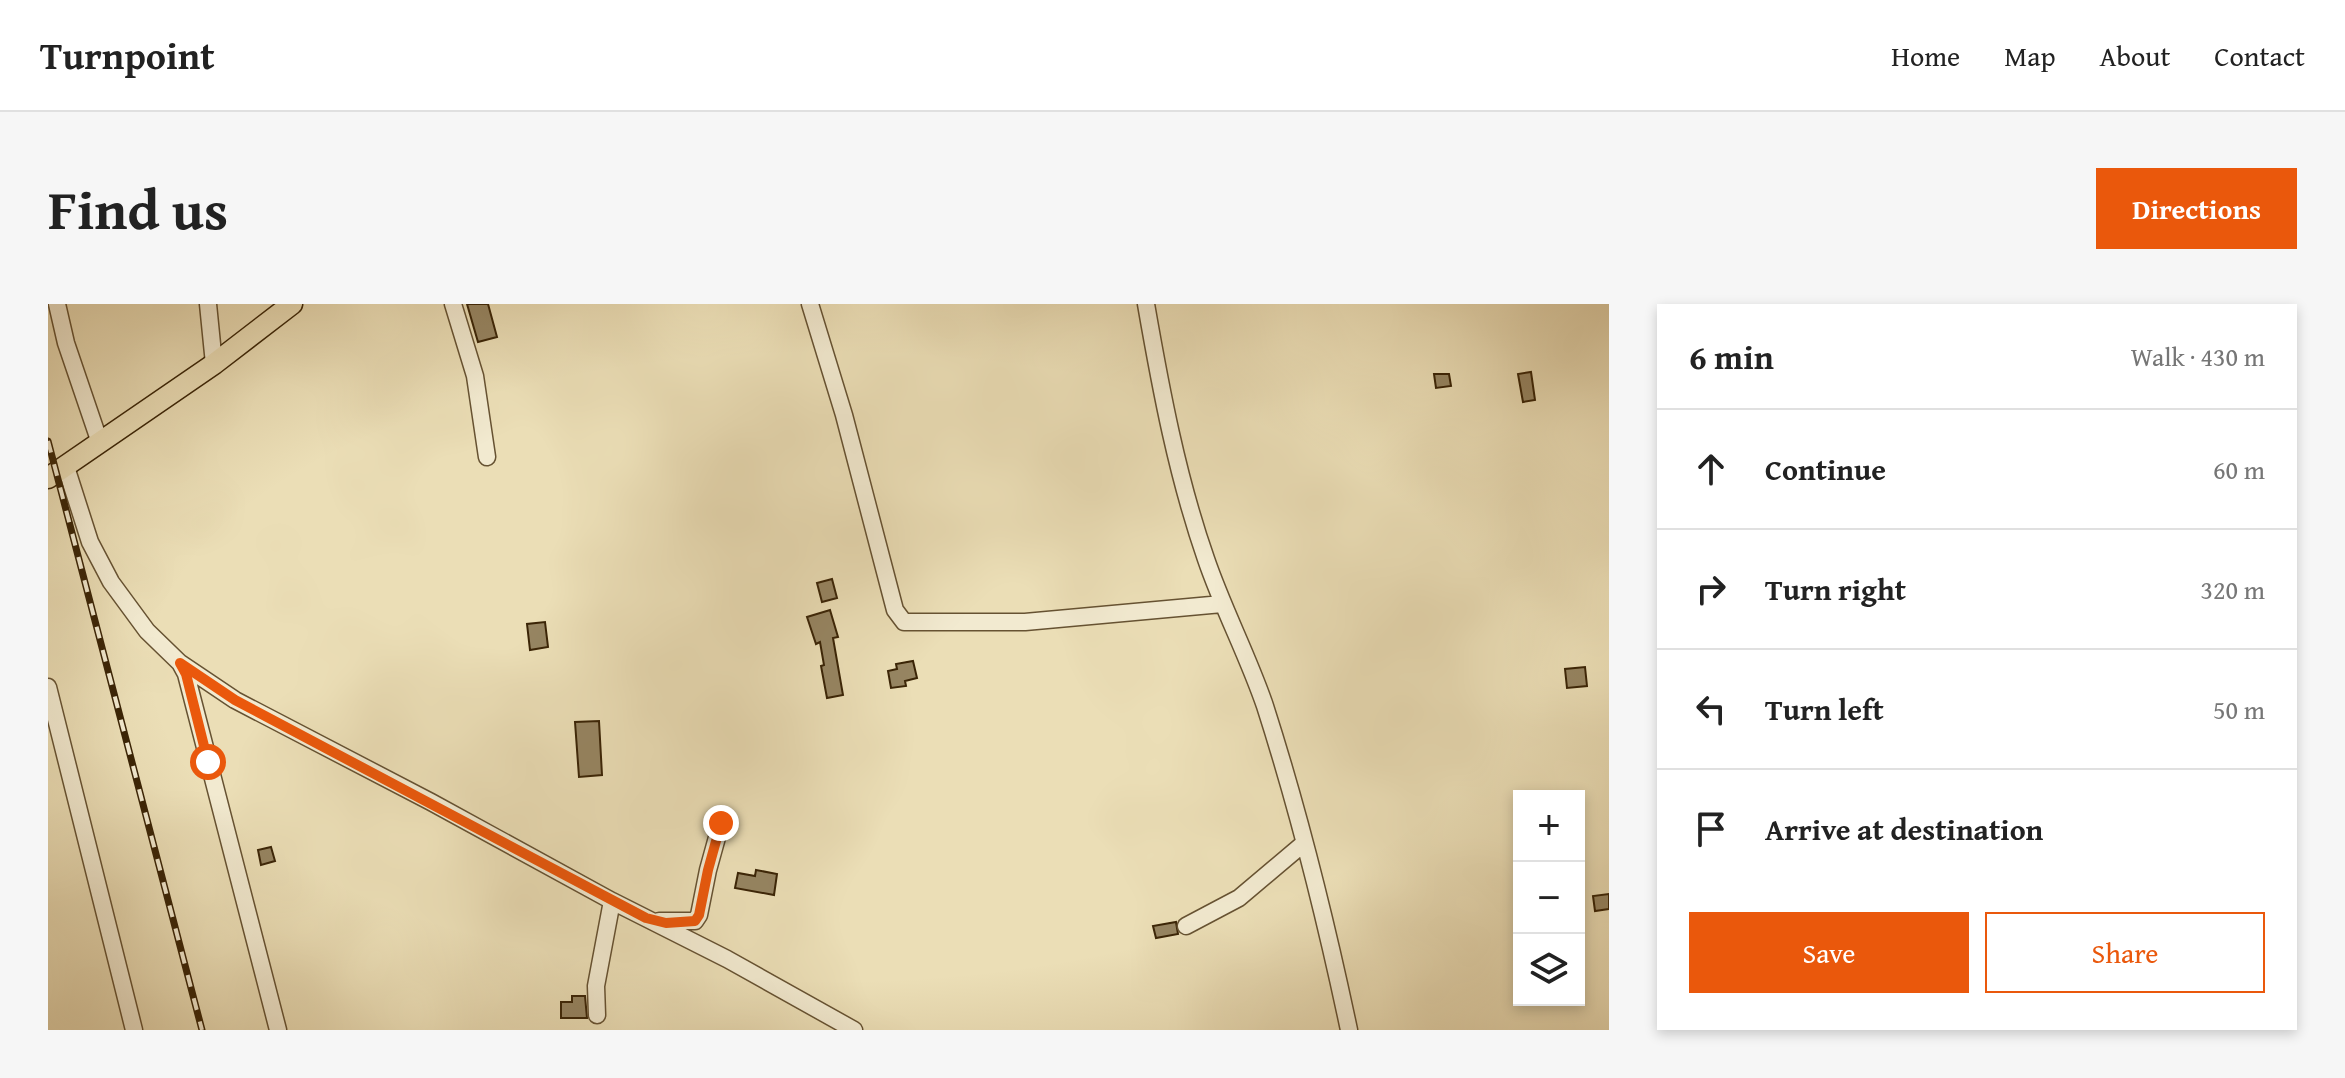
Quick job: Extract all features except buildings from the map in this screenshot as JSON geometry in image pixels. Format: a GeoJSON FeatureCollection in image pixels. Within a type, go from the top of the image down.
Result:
{"type":"FeatureCollection","features":[{"type":"Feature","properties":{"kind":"main road"},"geometry":{"type":"LineString","coordinates":[[57,472],[214,364],[292,304]]}},
{"type":"Feature","properties":{"kind":"street"},"geometry":{"type":"LineString","coordinates":[[57,304],[66,343],[100,443]]}},
{"type":"Feature","properties":{"kind":"street"},"geometry":{"type":"LineString","coordinates":[[208,304],[214,364]]}},
{"type":"Feature","properties":{"kind":"street"},"geometry":{"type":"LineString","coordinates":[[453,304],[475,376],[487,457]]}},
{"type":"Feature","properties":{"kind":"street"},"geometry":{"type":"LineString","coordinates":[[810,304],[844,415],[895,610],[904,622],[1025,622],[1222,604]]}},
{"type":"Feature","properties":{"kind":"street"},"geometry":{"type":"LineString","coordinates":[[1146,304],[1169,432],[1190,510],[1222,604],[1263,702],[1334,961],[1349,1030]]}},
{"type":"Feature","properties":{"kind":"street"},"geometry":{"type":"LineString","coordinates":[[57,472],[111,582],[147,631],[180,663],[235,700],[727,959],[854,1030]]}},
{"type":"Feature","properties":{"kind":"street"},"geometry":{"type":"LineString","coordinates":[[180,663],[186,674],[278,1030]]}},
{"type":"Feature","properties":{"kind":"street"},"geometry":{"type":"LineString","coordinates":[[48,687],[134,1030]]}},
{"type":"Feature","properties":{"kind":"street"},"geometry":{"type":"LineString","coordinates":[[646,918],[666,923],[695,921],[721,823]]}},
{"type":"Feature","properties":{"kind":"street"},"geometry":{"type":"LineString","coordinates":[[1186,926],[1239,898],[1303,844]]}},
{"type":"Feature","properties":{"kind":"street"},"geometry":{"type":"LineString","coordinates":[[597,1015],[600,961],[612,901]]}},
{"type":"Feature","properties":{"kind":"railway"},"geometry":{"type":"LineString","coordinates":[[48,441],[202,1030]]}},
{"type":"Feature","properties":{"kind":"route"},"geometry":{"type":"LineString","coordinates":[[208,762],[186,674],[180,663],[235,700],[352,763],[431,802],[612,901],[646,918],[666,923],[695,921],[699,915],[721,823]]}}]}
